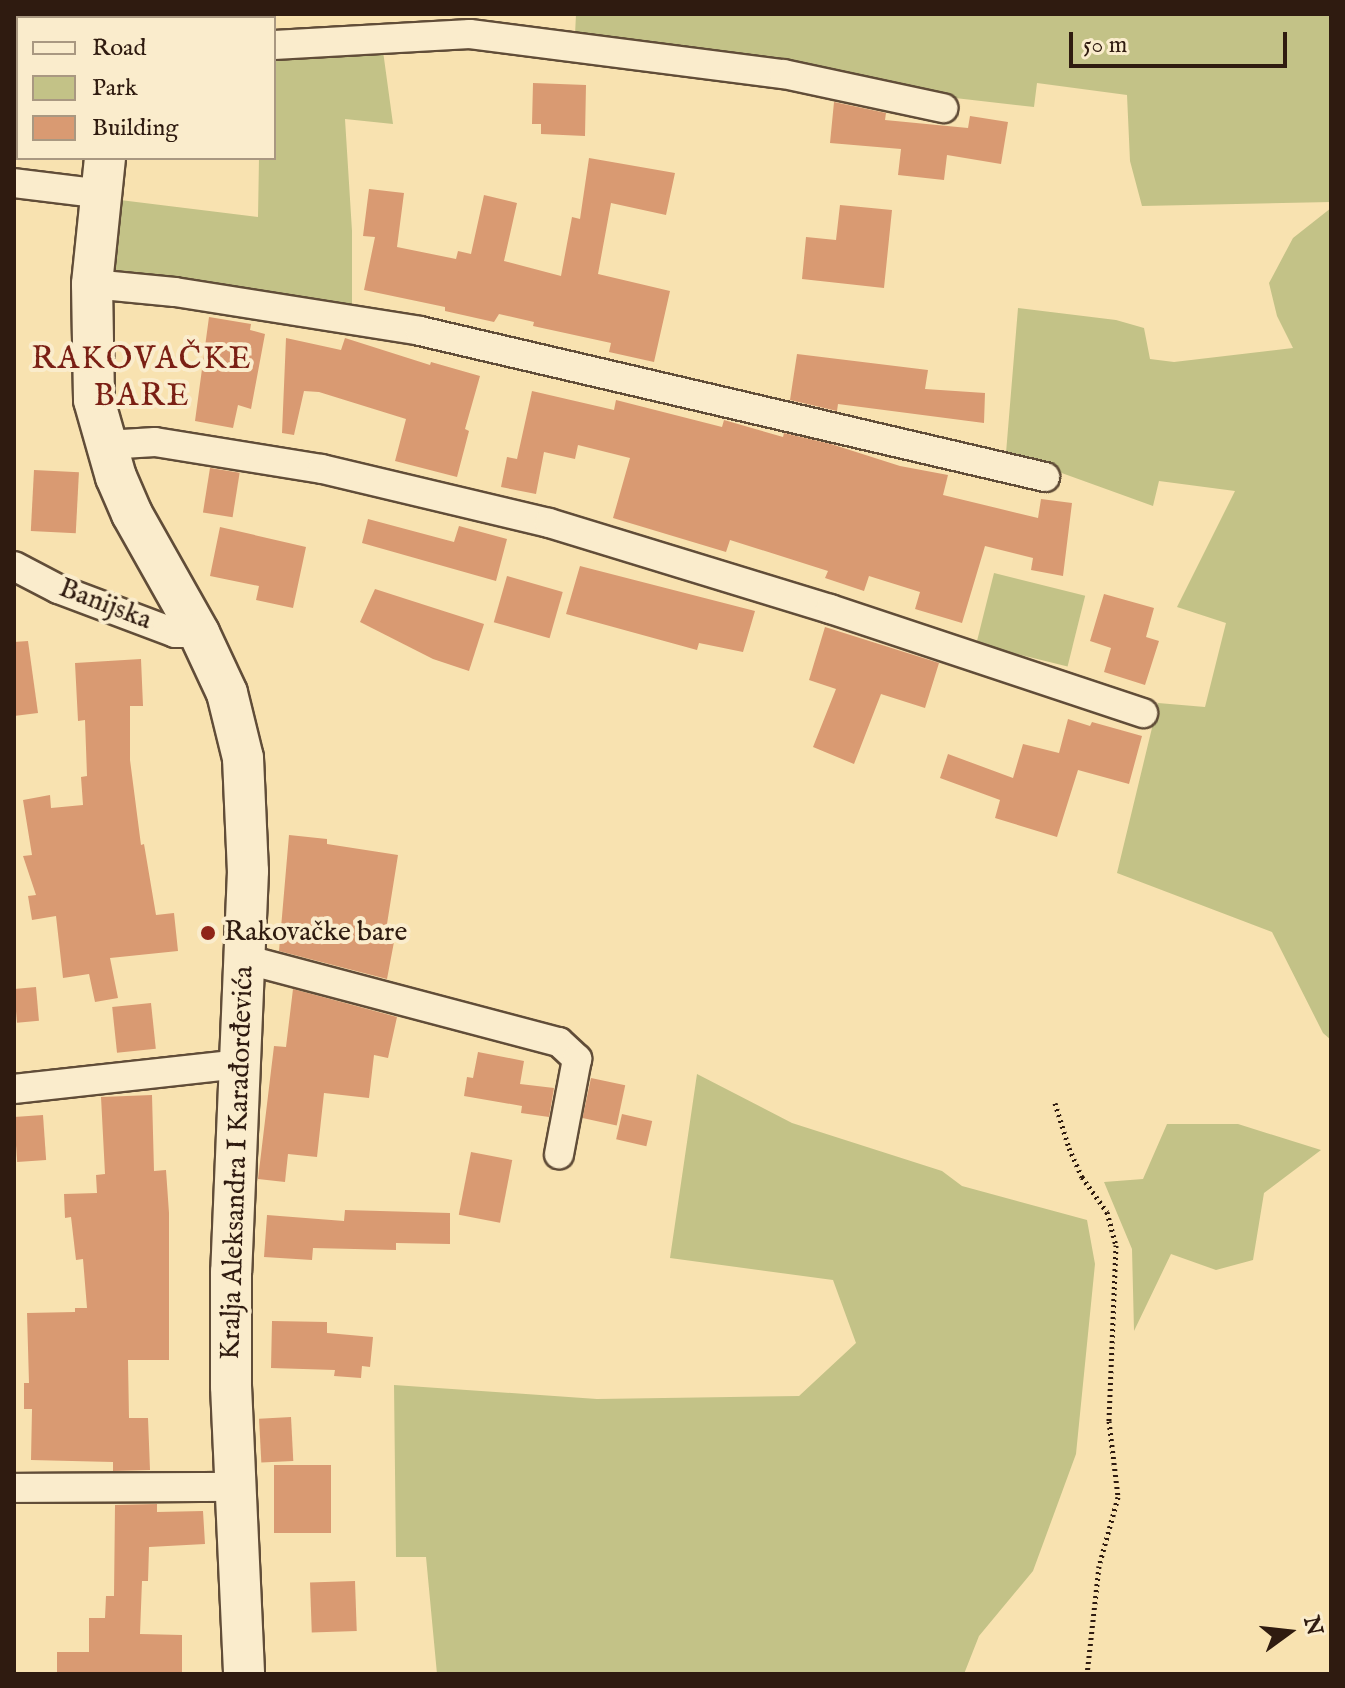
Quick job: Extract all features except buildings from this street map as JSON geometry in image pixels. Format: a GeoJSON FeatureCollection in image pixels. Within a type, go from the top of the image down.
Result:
{"type":"FeatureCollection","features":[{"type":"Feature","properties":{"kind":"street"},"geometry":{"type":"LineString","coordinates":[[276,45],[470,34],[784,74],[943,108]]}},
{"type":"Feature","properties":{"kind":"street"},"geometry":{"type":"LineString","coordinates":[[14,183],[104,176]]}},
{"type":"Feature","properties":{"kind":"street","name":"Kralja Aleksandra I Karađorđevića"},"geometry":{"type":"LineString","coordinates":[[104,176],[92,284],[94,400],[106,445],[132,514],[199,633],[234,713],[243,758],[248,871],[231,1272],[231,1386],[238,1487],[244,1674]]}},
{"type":"Feature","properties":{"kind":"street"},"geometry":{"type":"LineString","coordinates":[[92,284],[190,294],[420,331],[1045,477]]}},
{"type":"Feature","properties":{"kind":"street"},"geometry":{"type":"LineString","coordinates":[[106,445],[155,442],[322,469],[549,523],[830,609],[1143,713]]}},
{"type":"Feature","properties":{"kind":"street","name":"Banijska"},"geometry":{"type":"LineString","coordinates":[[14,566],[58,589],[175,633],[199,633]]}},
{"type":"Feature","properties":{"kind":"street"},"geometry":{"type":"LineString","coordinates":[[244,959],[559,1042],[577,1059],[559,1154]]}},
{"type":"Feature","properties":{"kind":"street"},"geometry":{"type":"LineString","coordinates":[[14,1089],[241,1064]]}},
{"type":"Feature","properties":{"kind":"street"},"geometry":{"type":"LineString","coordinates":[[14,1488],[238,1487]]}},
{"type":"Feature","properties":{"kind":"path"},"geometry":{"type":"LineString","coordinates":[[1055,1103],[1069,1148],[1082,1177],[1107,1212],[1116,1245],[1109,1421],[1118,1497],[1113,1527],[1099,1566],[1087,1674]]}},
{"type":"Feature","properties":{"kind":"green space"},"geometry":{"type":"Polygon","coordinates":[[[576,14],[1331,14],[1331,202],[1142,206],[1130,161],[1127,95],[1037,83],[1034,107],[955,98],[792,63],[575,35],[576,14]]]}},
{"type":"Feature","properties":{"kind":"green space"},"geometry":{"type":"Polygon","coordinates":[[[383,51],[393,124],[345,119],[352,231],[352,308],[109,272],[120,200],[258,217],[259,160],[276,160],[276,59],[383,51]]]}},
{"type":"Feature","properties":{"kind":"green space"},"geometry":{"type":"Polygon","coordinates":[[[1331,208],[1331,1040],[1323,1033],[1272,932],[1117,873],[1158,703],[1205,707],[1226,623],[1177,607],[1235,491],[1159,481],[1153,506],[1006,453],[1018,308],[1116,320],[1144,328],[1150,359],[1174,362],[1293,348],[1277,316],[1269,283],[1293,238],[1331,208]]]}},
{"type":"Feature","properties":{"kind":"green space"},"geometry":{"type":"Polygon","coordinates":[[[994,573],[1085,596],[1068,667],[976,644],[994,573]]]}},
{"type":"Feature","properties":{"kind":"green space"},"geometry":{"type":"Polygon","coordinates":[[[697,1074],[792,1123],[942,1171],[962,1186],[1087,1220],[1095,1264],[1076,1454],[1033,1571],[979,1636],[964,1674],[437,1674],[426,1557],[396,1557],[394,1385],[597,1399],[799,1396],[856,1343],[833,1280],[670,1258],[697,1074]]]}},
{"type":"Feature","properties":{"kind":"green space"},"geometry":{"type":"Polygon","coordinates":[[[1167,1124],[1238,1124],[1321,1150],[1264,1193],[1253,1260],[1216,1270],[1171,1254],[1134,1331],[1132,1249],[1104,1182],[1143,1179],[1167,1124]]]}},
{"type":"Feature","properties":{"kind":"place","name":"Rakovačke bare"},"geometry":{"type":"Point","coordinates":[208,933]}},
{"type":"Feature","properties":{"kind":"district","name":"RAKOVAČKE BARE"},"geometry":{"type":"Point","coordinates":[142,380]}}]}
